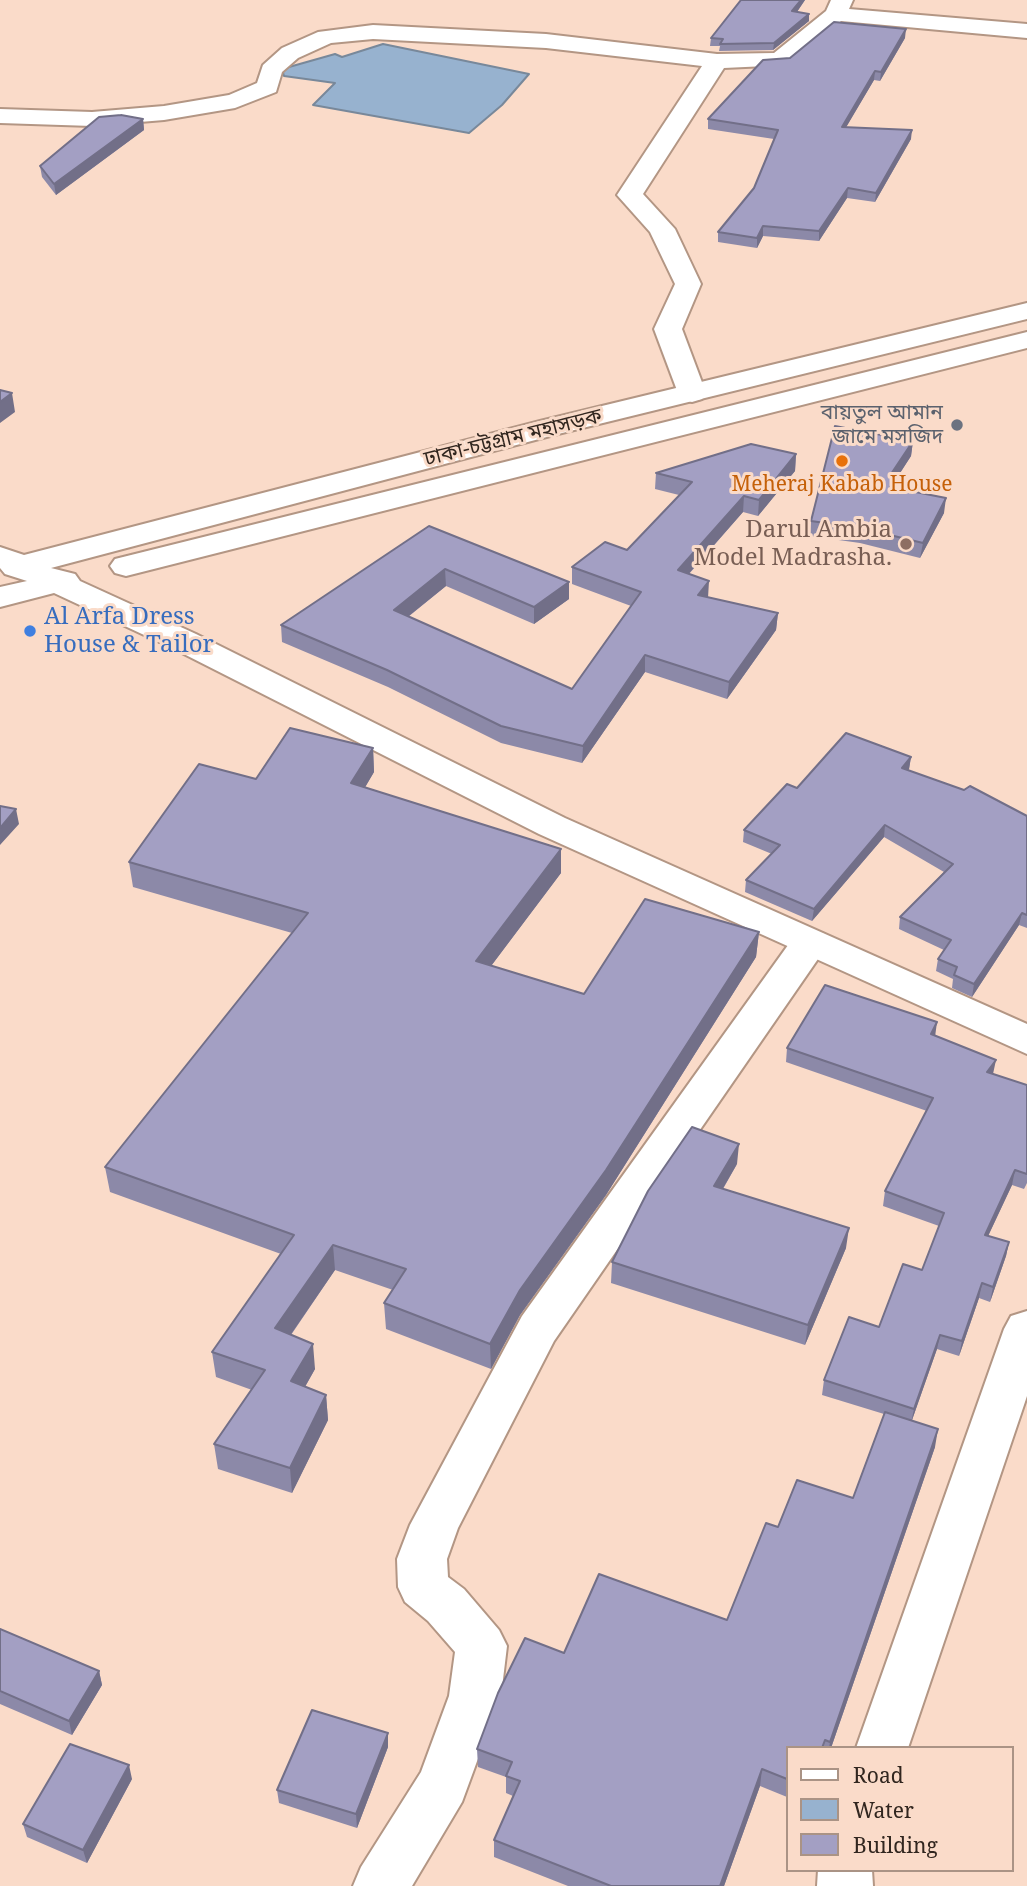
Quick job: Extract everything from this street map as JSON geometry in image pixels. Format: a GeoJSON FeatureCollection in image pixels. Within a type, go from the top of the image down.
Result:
{"type":"FeatureCollection","features":[{"type":"Feature","properties":{"kind":"main road"},"geometry":{"type":"LineString","coordinates":[[0,116],[92,119],[164,113],[234,101],[268,87],[271,69],[290,53],[326,37],[373,32],[546,41],[717,61],[780,60],[839,7],[1027,31]]}},
{"type":"Feature","properties":{"kind":"main road"},"geometry":{"type":"LineString","coordinates":[[692,393],[668,330],[688,284],[662,229],[630,195],[717,61]]}},
{"type":"Feature","properties":{"kind":"main road","name":"ঢাকা-চট্টগ্রাম মহাসড়ক"},"geometry":{"type":"LineString","coordinates":[[8,564],[1027,311]]}},
{"type":"Feature","properties":{"kind":"main road","name":"ঢাকা-চট্টগ্রাম মহাসড়ক"},"geometry":{"type":"LineString","coordinates":[[0,597],[1027,340]]}},
{"type":"Feature","properties":{"kind":"main road"},"geometry":{"type":"LineString","coordinates":[[8,564],[61,582],[552,826],[1027,1041]]}},
{"type":"Feature","properties":{"kind":"main road"},"geometry":{"type":"LineString","coordinates":[[381,1886],[443,1784],[475,1696],[481,1646],[446,1605],[423,1587],[422,1559],[434,1525],[538,1329],[810,943]]}},
{"type":"Feature","properties":{"kind":"main road"},"geometry":{"type":"LineString","coordinates":[[883,1746],[1027,1329]]}},
{"type":"Feature","properties":{"kind":"water"},"geometry":{"type":"Polygon","coordinates":[[[383,44],[529,74],[502,105],[469,133],[313,105],[335,83],[284,76],[282,69],[335,54],[342,57],[383,44]]]}},
{"type":"Feature","properties":{"kind":"building"},"geometry":{"type":"Polygon","coordinates":[[[741,0],[801,0],[792,11],[809,14],[774,43],[720,44],[723,39],[711,38],[741,0]]]}},
{"type":"Feature","properties":{"kind":"building"},"geometry":{"type":"Polygon","coordinates":[[[834,22],[906,29],[881,72],[875,71],[842,127],[912,130],[876,193],[848,188],[819,231],[763,226],[757,238],[718,232],[754,188],[778,130],[708,119],[763,60],[790,58],[834,22]]]}},
{"type":"Feature","properties":{"kind":"building"},"geometry":{"type":"Polygon","coordinates":[[[121,115],[143,119],[54,184],[40,166],[99,117],[121,115]]]}},
{"type":"Feature","properties":{"kind":"building"},"geometry":{"type":"Polygon","coordinates":[[[0,390],[12,393],[0,402],[0,390]]]}},
{"type":"Feature","properties":{"kind":"building"},"geometry":{"type":"Polygon","coordinates":[[[835,426],[913,441],[889,477],[896,479],[890,487],[946,498],[923,543],[861,528],[811,521],[835,426]]]}},
{"type":"Feature","properties":{"kind":"building"},"geometry":{"type":"Polygon","coordinates":[[[751,444],[796,454],[759,500],[744,496],[678,570],[709,581],[698,595],[778,613],[729,682],[645,655],[583,746],[501,726],[387,670],[281,625],[429,526],[569,582],[534,607],[445,569],[394,610],[572,689],[641,592],[572,567],[605,542],[627,550],[692,482],[656,473],[751,444]]]}},
{"type":"Feature","properties":{"kind":"building"},"geometry":{"type":"Polygon","coordinates":[[[290,728],[373,748],[351,783],[561,849],[476,961],[584,994],[645,899],[759,932],[606,1170],[520,1290],[490,1344],[384,1303],[406,1269],[333,1245],[275,1328],[313,1344],[291,1381],[326,1395],[290,1468],[214,1444],[265,1370],[212,1352],[294,1235],[105,1167],[308,913],[129,862],[199,764],[256,779],[290,728]]]}},
{"type":"Feature","properties":{"kind":"building"},"geometry":{"type":"Polygon","coordinates":[[[846,733],[911,757],[902,768],[964,790],[970,786],[1027,816],[1027,915],[1022,913],[974,984],[954,975],[957,967],[938,959],[951,940],[900,917],[953,864],[885,825],[814,909],[746,880],[780,845],[744,830],[787,784],[797,788],[846,733]]]}},
{"type":"Feature","properties":{"kind":"building"},"geometry":{"type":"Polygon","coordinates":[[[0,806],[16,809],[0,828],[0,806]]]}},
{"type":"Feature","properties":{"kind":"building"},"geometry":{"type":"Polygon","coordinates":[[[825,985],[937,1022],[931,1034],[996,1060],[987,1072],[1027,1085],[1027,1174],[1015,1170],[985,1235],[1009,1242],[993,1287],[982,1283],[962,1341],[940,1335],[914,1409],[824,1380],[849,1317],[879,1327],[903,1264],[922,1270],[944,1213],[885,1191],[933,1098],[787,1048],[825,985]]]}},
{"type":"Feature","properties":{"kind":"building"},"geometry":{"type":"Polygon","coordinates":[[[692,1127],[739,1144],[714,1186],[849,1228],[808,1325],[612,1262],[648,1191],[692,1127]]]}},
{"type":"Feature","properties":{"kind":"building"},"geometry":{"type":"Polygon","coordinates":[[[885,1412],[938,1429],[830,1742],[825,1740],[823,1746],[786,1746],[786,1779],[762,1769],[720,1886],[611,1886],[494,1840],[520,1781],[506,1776],[512,1762],[477,1749],[498,1693],[525,1638],[564,1653],[599,1574],[727,1620],[766,1523],[778,1527],[797,1480],[853,1498],[885,1412]]]}},
{"type":"Feature","properties":{"kind":"building"},"geometry":{"type":"Polygon","coordinates":[[[0,1629],[99,1671],[69,1721],[0,1691],[0,1629]]]}},
{"type":"Feature","properties":{"kind":"building"},"geometry":{"type":"Polygon","coordinates":[[[312,1710],[388,1733],[356,1814],[277,1790],[312,1710]]]}},
{"type":"Feature","properties":{"kind":"building"},"geometry":{"type":"Polygon","coordinates":[[[70,1744],[129,1765],[83,1850],[23,1824],[70,1744]]]}},
{"type":"Feature","properties":{"kind":"place","name":"বায়তুল আমান জামে মসজিদ"},"geometry":{"type":"Point","coordinates":[957,425]}},
{"type":"Feature","properties":{"kind":"place","name":"Meheraj Kabab House"},"geometry":{"type":"Point","coordinates":[842,461]}},
{"type":"Feature","properties":{"kind":"place","name":"Darul Ambia Model Madrasha."},"geometry":{"type":"Point","coordinates":[906,544]}},
{"type":"Feature","properties":{"kind":"place","name":"Al Arfa Dress House & Tailor"},"geometry":{"type":"Point","coordinates":[30,631]}}]}
